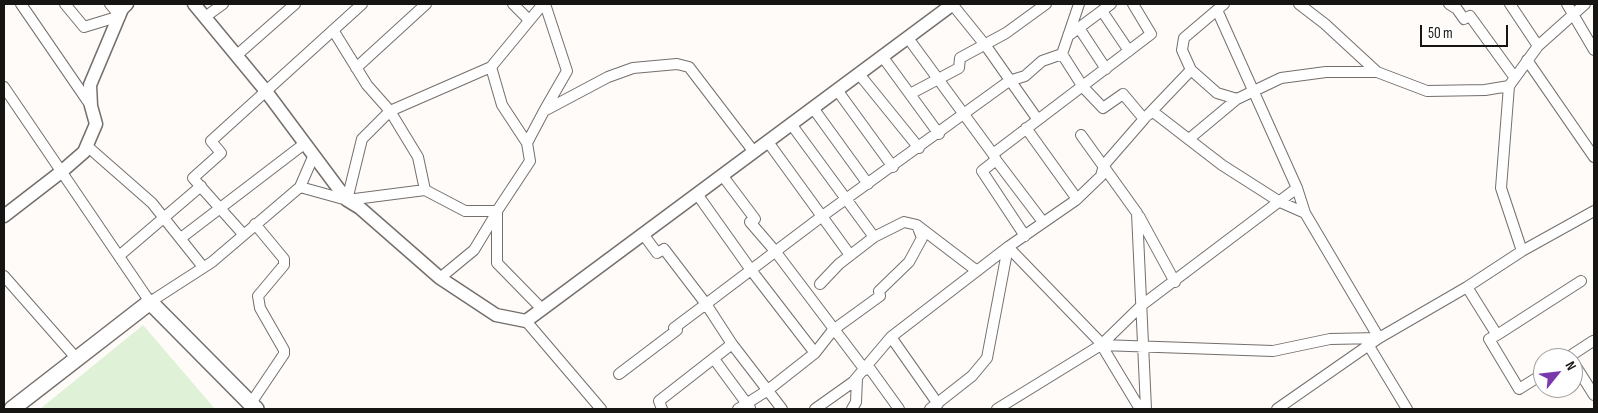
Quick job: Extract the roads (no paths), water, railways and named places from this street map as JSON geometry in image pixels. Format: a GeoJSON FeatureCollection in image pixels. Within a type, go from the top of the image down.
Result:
{"type":"FeatureCollection","features":[{"type":"Feature","properties":{"kind":"main road"},"geometry":{"type":"LineString","coordinates":[[12,409],[150,302],[253,406]]}},
{"type":"Feature","properties":{"kind":"street"},"geometry":{"type":"LineString","coordinates":[[21,4],[91,106]]}},
{"type":"Feature","properties":{"kind":"street"},"geometry":{"type":"LineString","coordinates":[[65,4],[84,27],[120,16]]}},
{"type":"Feature","properties":{"kind":"street"},"geometry":{"type":"LineString","coordinates":[[110,4],[120,16]]}},
{"type":"Feature","properties":{"kind":"street"},"geometry":{"type":"LineString","coordinates":[[4,216],[62,172],[84,152],[96,124],[91,106],[90,85],[127,4]]}},
{"type":"Feature","properties":{"kind":"street"},"geometry":{"type":"LineString","coordinates":[[194,4],[265,90],[313,157],[347,200]]}},
{"type":"Feature","properties":{"kind":"street"},"geometry":{"type":"LineString","coordinates":[[205,17],[223,4]]}},
{"type":"Feature","properties":{"kind":"street"},"geometry":{"type":"LineString","coordinates":[[236,55],[295,4]]}},
{"type":"Feature","properties":{"kind":"street"},"geometry":{"type":"LineString","coordinates":[[243,234],[221,207],[193,178],[221,153],[211,141],[362,4]]}},
{"type":"Feature","properties":{"kind":"street"},"geometry":{"type":"LineString","coordinates":[[356,68],[426,4]]}},
{"type":"Feature","properties":{"kind":"street"},"geometry":{"type":"LineString","coordinates":[[513,4],[529,20]]}},
{"type":"Feature","properties":{"kind":"street"},"geometry":{"type":"LineString","coordinates":[[347,200],[362,140],[390,111],[491,67],[544,4],[567,71],[527,143]]}},
{"type":"Feature","properties":{"kind":"street"},"geometry":{"type":"LineString","coordinates":[[526,321],[953,4],[986,46],[1038,120]]}},
{"type":"Feature","properties":{"kind":"street"},"geometry":{"type":"LineString","coordinates":[[910,94],[959,68],[960,58],[986,46],[1030,8],[1046,4]]}},
{"type":"Feature","properties":{"kind":"street"},"geometry":{"type":"LineString","coordinates":[[1062,54],[1079,4]]}},
{"type":"Feature","properties":{"kind":"street"},"geometry":{"type":"LineString","coordinates":[[1068,36],[1111,4]]}},
{"type":"Feature","properties":{"kind":"street"},"geometry":{"type":"LineString","coordinates":[[1025,236],[982,172],[1026,128],[1151,34],[1133,4]]}},
{"type":"Feature","properties":{"kind":"street"},"geometry":{"type":"LineString","coordinates":[[1299,4],[1325,24],[1378,72],[1427,91],[1485,90],[1512,82]]}},
{"type":"Feature","properties":{"kind":"street"},"geometry":{"type":"LineString","coordinates":[[1449,4],[1457,9],[1464,20],[1470,16],[1512,82]]}},
{"type":"Feature","properties":{"kind":"street"},"geometry":{"type":"LineString","coordinates":[[1510,4],[1538,46]]}},
{"type":"Feature","properties":{"kind":"street"},"geometry":{"type":"LineString","coordinates":[[1567,4],[1594,50]]}},
{"type":"Feature","properties":{"kind":"street"},"geometry":{"type":"LineString","coordinates":[[1522,251],[1500,188],[1512,82],[1538,46],[1584,4]]}},
{"type":"Feature","properties":{"kind":"street"},"geometry":{"type":"LineString","coordinates":[[1237,99],[1217,93],[1191,70],[1182,50],[1184,38],[1220,7],[1252,93],[1297,188],[1305,213],[1379,338]]}},
{"type":"Feature","properties":{"kind":"street"},"geometry":{"type":"LineString","coordinates":[[1102,11],[1129,51]]}},
{"type":"Feature","properties":{"kind":"street"},"geometry":{"type":"LineString","coordinates":[[1078,28],[1106,69]]}},
{"type":"Feature","properties":{"kind":"street"},"geometry":{"type":"LineString","coordinates":[[333,30],[367,85],[390,111],[418,157],[425,190]]}},
{"type":"Feature","properties":{"kind":"street"},"geometry":{"type":"LineString","coordinates":[[908,38],[1043,222]]}},
{"type":"Feature","properties":{"kind":"street"},"geometry":{"type":"LineString","coordinates":[[619,374],[677,330],[674,328],[775,251],[939,134],[1009,81],[1025,76],[1042,61],[1062,54]]}},
{"type":"Feature","properties":{"kind":"street"},"geometry":{"type":"LineString","coordinates":[[1062,54],[1083,87],[1103,108],[1123,94],[1144,119]]}},
{"type":"Feature","properties":{"kind":"street"},"geometry":{"type":"LineString","coordinates":[[882,56],[939,134]]}},
{"type":"Feature","properties":{"kind":"street"},"geometry":{"type":"LineString","coordinates":[[1527,60],[1594,157]]}},
{"type":"Feature","properties":{"kind":"street"},"geometry":{"type":"LineString","coordinates":[[544,112],[608,77],[633,68],[677,64],[689,66],[754,152]]}},
{"type":"Feature","properties":{"kind":"street"},"geometry":{"type":"LineString","coordinates":[[440,278],[474,250],[530,161],[527,143],[502,105],[491,67]]}},
{"type":"Feature","properties":{"kind":"street"},"geometry":{"type":"LineString","coordinates":[[815,409],[857,378],[891,337],[1008,247],[1077,199],[1101,176],[1104,165],[1144,119],[1191,70]]}},
{"type":"Feature","properties":{"kind":"street"},"geometry":{"type":"LineString","coordinates":[[1189,139],[1237,99],[1281,78],[1326,72],[1378,72]]}},
{"type":"Feature","properties":{"kind":"street"},"geometry":{"type":"LineString","coordinates":[[859,74],[919,148]]}},
{"type":"Feature","properties":{"kind":"street"},"geometry":{"type":"LineString","coordinates":[[4,87],[150,302],[203,267],[300,187],[313,157]]}},
{"type":"Feature","properties":{"kind":"street"},"geometry":{"type":"LineString","coordinates":[[837,90],[893,166]]}},
{"type":"Feature","properties":{"kind":"street"},"geometry":{"type":"LineString","coordinates":[[813,108],[868,184]]}},
{"type":"Feature","properties":{"kind":"street"},"geometry":{"type":"LineString","coordinates":[[1152,110],[1222,165],[1280,202],[1305,213]]}},
{"type":"Feature","properties":{"kind":"street"},"geometry":{"type":"LineString","coordinates":[[791,124],[874,237]]}},
{"type":"Feature","properties":{"kind":"street"},"geometry":{"type":"LineString","coordinates":[[1026,128],[1077,199]]}},
{"type":"Feature","properties":{"kind":"street"},"geometry":{"type":"LineString","coordinates":[[1081,135],[1137,213],[1175,282]]}},
{"type":"Feature","properties":{"kind":"street"},"geometry":{"type":"LineString","coordinates":[[768,142],[850,255]]}},
{"type":"Feature","properties":{"kind":"street"},"geometry":{"type":"LineString","coordinates":[[181,238],[304,144]]}},
{"type":"Feature","properties":{"kind":"street"},"geometry":{"type":"LineString","coordinates":[[87,146],[164,215],[203,267]]}},
{"type":"Feature","properties":{"kind":"street"},"geometry":{"type":"LineString","coordinates":[[722,176],[755,219],[750,222],[775,251],[833,330],[899,409]]}},
{"type":"Feature","properties":{"kind":"street"},"geometry":{"type":"LineString","coordinates":[[119,256],[164,215],[201,186]]}},
{"type":"Feature","properties":{"kind":"street"},"geometry":{"type":"LineString","coordinates":[[300,187],[347,200],[360,208],[440,278],[496,315],[526,321],[600,409]]}},
{"type":"Feature","properties":{"kind":"street"},"geometry":{"type":"LineString","coordinates":[[997,409],[1101,345],[1142,305],[1175,282],[1297,188]]}},
{"type":"Feature","properties":{"kind":"street"},"geometry":{"type":"LineString","coordinates":[[347,200],[425,190],[465,211],[497,211]]}},
{"type":"Feature","properties":{"kind":"street"},"geometry":{"type":"LineString","coordinates":[[697,194],[751,270],[815,353]]}},
{"type":"Feature","properties":{"kind":"street"},"geometry":{"type":"LineString","coordinates":[[497,211],[496,263],[542,309]]}},
{"type":"Feature","properties":{"kind":"street"},"geometry":{"type":"LineString","coordinates":[[1277,409],[1379,338],[1467,287],[1522,251],[1594,211]]}},
{"type":"Feature","properties":{"kind":"street"},"geometry":{"type":"LineString","coordinates":[[1137,213],[1146,409]]}},
{"type":"Feature","properties":{"kind":"street"},"geometry":{"type":"LineString","coordinates":[[820,284],[850,255],[874,237],[904,222],[917,225],[977,271]]}},
{"type":"Feature","properties":{"kind":"street"},"geometry":{"type":"LineString","coordinates":[[253,406],[284,354],[284,350],[260,308],[258,296],[284,265],[284,259],[255,224]]}},
{"type":"Feature","properties":{"kind":"street"},"geometry":{"type":"LineString","coordinates":[[714,358],[745,407],[815,353],[833,330],[880,296],[879,291],[909,262],[922,238],[917,225]]}},
{"type":"Feature","properties":{"kind":"street"},"geometry":{"type":"LineString","coordinates":[[643,234],[657,253],[664,249],[706,304],[732,344],[782,409]]}},
{"type":"Feature","properties":{"kind":"street"},"geometry":{"type":"LineString","coordinates":[[1008,247],[1101,345],[1140,409]]}},
{"type":"Feature","properties":{"kind":"street"},"geometry":{"type":"LineString","coordinates":[[891,337],[934,406],[972,376],[987,358],[1008,247]]}},
{"type":"Feature","properties":{"kind":"street"},"geometry":{"type":"LineString","coordinates":[[4,276],[77,359]]}},
{"type":"Feature","properties":{"kind":"street"},"geometry":{"type":"LineString","coordinates":[[1533,380],[1519,389],[1489,339],[1581,281]]}},
{"type":"Feature","properties":{"kind":"street"},"geometry":{"type":"LineString","coordinates":[[1467,287],[1497,335]]}},
{"type":"Feature","properties":{"kind":"street"},"geometry":{"type":"LineString","coordinates":[[1101,345],[1273,351],[1330,339],[1379,338]]}},
{"type":"Feature","properties":{"kind":"street"},"geometry":{"type":"LineString","coordinates":[[1583,349],[1593,341]]}},
{"type":"Feature","properties":{"kind":"street"},"geometry":{"type":"LineString","coordinates":[[662,409],[659,401],[732,344]]}},
{"type":"Feature","properties":{"kind":"street"},"geometry":{"type":"LineString","coordinates":[[1369,346],[1407,409]]}},
{"type":"Feature","properties":{"kind":"street"},"geometry":{"type":"LineString","coordinates":[[852,409],[856,402],[857,378]]}},
{"type":"Feature","properties":{"kind":"street"},"geometry":{"type":"LineString","coordinates":[[1583,378],[1594,395]]}}]}
